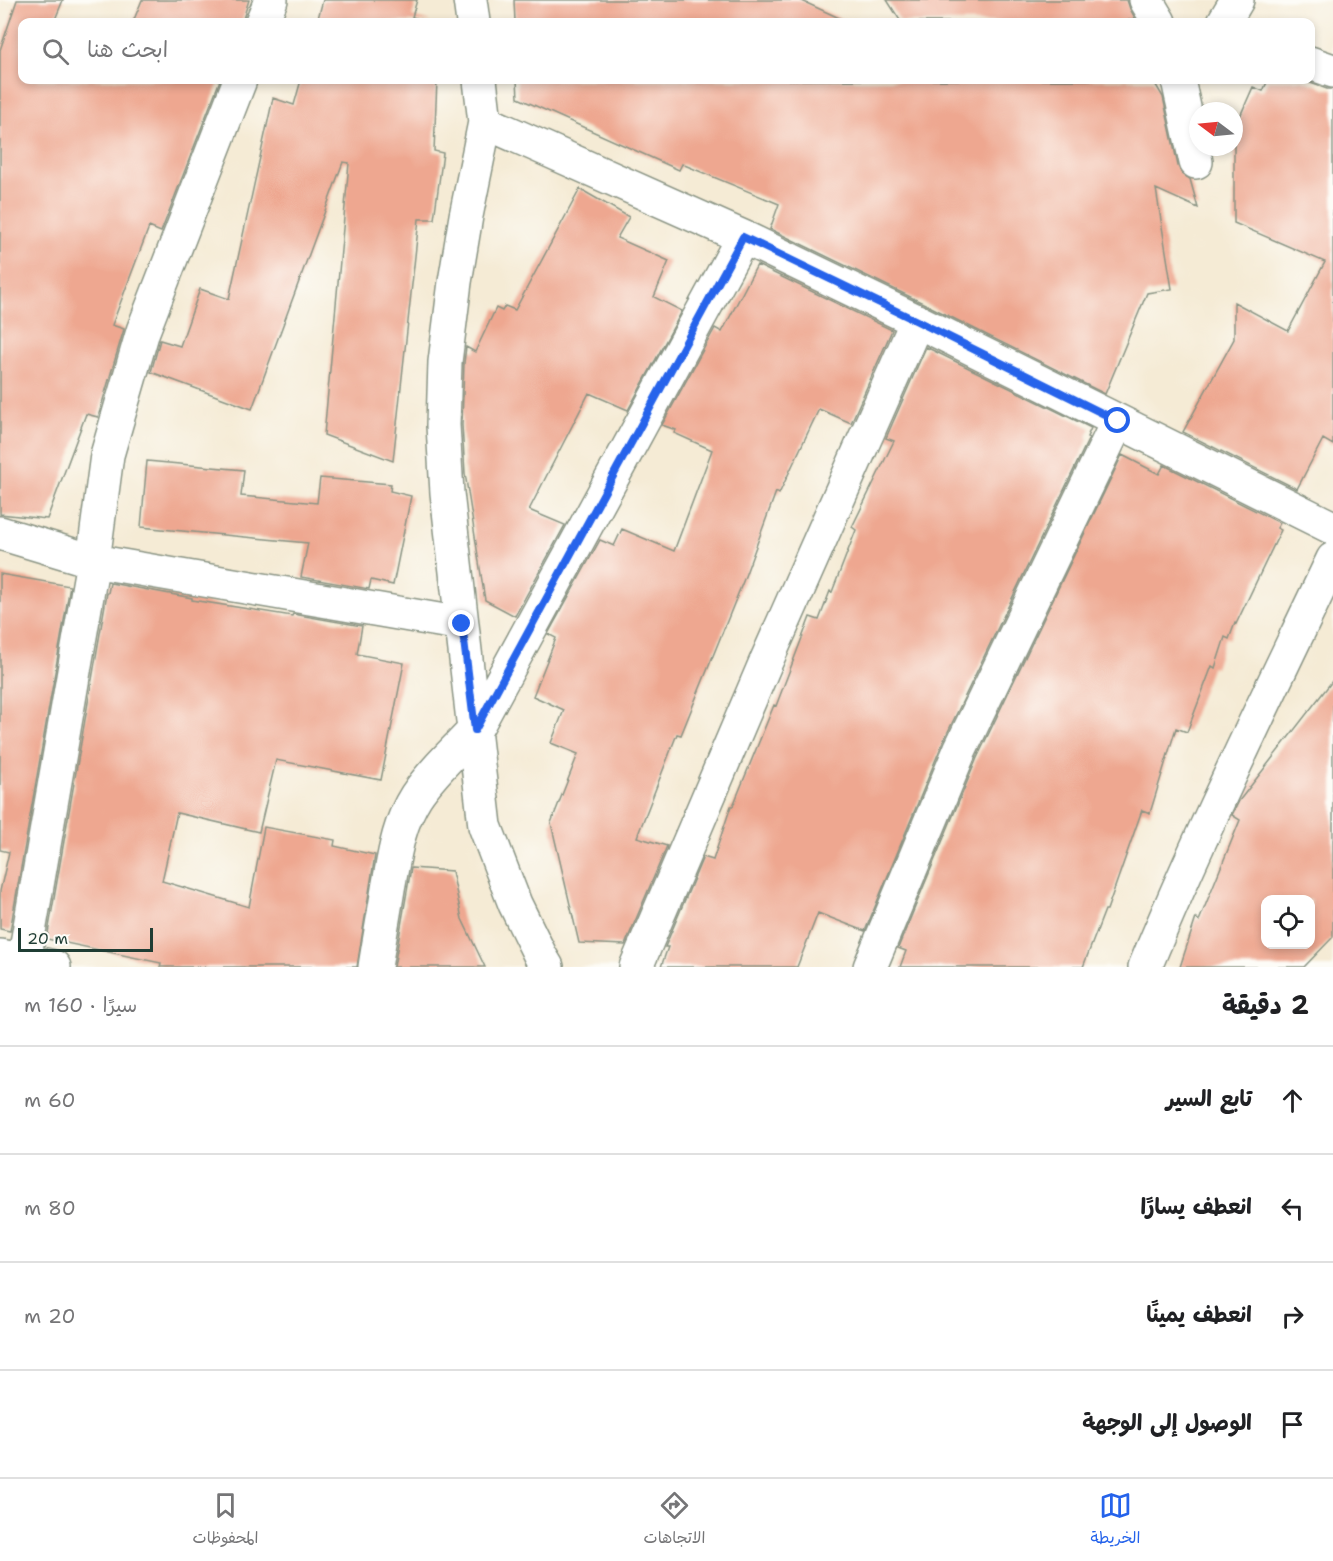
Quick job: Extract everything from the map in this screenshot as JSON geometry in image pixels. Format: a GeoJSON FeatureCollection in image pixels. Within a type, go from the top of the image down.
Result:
{"type":"FeatureCollection","features":[{"type":"Feature","properties":{"kind":"street"},"geometry":{"type":"LineString","coordinates":[[264,18],[272,0]]}},
{"type":"Feature","properties":{"kind":"street"},"geometry":{"type":"LineString","coordinates":[[470,0],[472,18]]}},
{"type":"Feature","properties":{"kind":"street"},"geometry":{"type":"LineString","coordinates":[[1146,0],[1157,18]]}},
{"type":"Feature","properties":{"kind":"street"},"geometry":{"type":"LineString","coordinates":[[1226,18],[1237,0]]}},
{"type":"Feature","properties":{"kind":"street"},"geometry":{"type":"LineString","coordinates":[[1315,64],[1333,71]]}},
{"type":"Feature","properties":{"kind":"street"},"geometry":{"type":"LineString","coordinates":[[26,961],[93,561],[107,455],[143,331],[238,84]]}},
{"type":"Feature","properties":{"kind":"street"},"geometry":{"type":"LineString","coordinates":[[480,84],[485,122],[466,216],[445,362],[443,425],[447,493],[485,826],[515,904],[547,967]]}},
{"type":"Feature","properties":{"kind":"street"},"geometry":{"type":"LineString","coordinates":[[1179,84],[1196,162]]}},
{"type":"Feature","properties":{"kind":"street"},"geometry":{"type":"LineString","coordinates":[[485,122],[743,237],[1333,528]]}},
{"type":"Feature","properties":{"kind":"street"},"geometry":{"type":"LineString","coordinates":[[375,967],[393,860],[405,816],[416,795],[475,730],[743,237]]}},
{"type":"Feature","properties":{"kind":"street"},"geometry":{"type":"LineString","coordinates":[[636,967],[765,664],[917,321]]}},
{"type":"Feature","properties":{"kind":"street"},"geometry":{"type":"LineString","coordinates":[[870,967],[960,750],[1118,421]]}},
{"type":"Feature","properties":{"kind":"street"},"geometry":{"type":"LineString","coordinates":[[0,533],[93,561],[462,624]]}},
{"type":"Feature","properties":{"kind":"street"},"geometry":{"type":"LineString","coordinates":[[1145,967],[1173,898],[1333,559]]}},
{"type":"Feature","properties":{"kind":"building"},"geometry":{"type":"Polygon","coordinates":[[[17,0],[63,0],[56,18],[18,18],[18,84],[218,84],[161,232],[149,227],[112,325],[124,329],[98,417],[86,414],[47,519],[0,514],[0,50],[17,0]]]}},
{"type":"Feature","properties":{"kind":"building"},"geometry":{"type":"Polygon","coordinates":[[[142,0],[249,0],[243,18],[135,18],[142,0]]]}},
{"type":"Feature","properties":{"kind":"building"},"geometry":{"type":"Polygon","coordinates":[[[323,0],[417,0],[412,17],[416,18],[318,18],[323,0]]]}},
{"type":"Feature","properties":{"kind":"building"},"geometry":{"type":"Polygon","coordinates":[[[514,0],[800,0],[839,18],[515,18],[514,0]]]}},
{"type":"Feature","properties":{"kind":"building"},"geometry":{"type":"Polygon","coordinates":[[[887,0],[1127,0],[1135,18],[898,18],[887,0]]]}},
{"type":"Feature","properties":{"kind":"building"},"geometry":{"type":"Polygon","coordinates":[[[300,84],[437,84],[434,151],[443,153],[434,219],[419,219],[393,461],[324,435],[349,163],[343,162],[252,409],[151,372],[160,340],[180,346],[200,289],[229,299],[273,98],[294,105],[300,84]]]}},
{"type":"Feature","properties":{"kind":"building"},"geometry":{"type":"Polygon","coordinates":[[[517,84],[1155,84],[1163,97],[1178,166],[1182,174],[1190,179],[1198,208],[1156,189],[1172,289],[1147,293],[1105,394],[770,229],[779,204],[682,164],[679,170],[518,98],[517,84]]]}},
{"type":"Feature","properties":{"kind":"building"},"geometry":{"type":"Polygon","coordinates":[[[1266,84],[1313,84],[1333,89],[1333,445],[1323,439],[1297,489],[1183,432],[1234,339],[1234,302],[1288,331],[1325,262],[1234,223],[1234,156],[1243,156],[1243,110],[1253,87],[1263,91],[1266,84]]]}},
{"type":"Feature","properties":{"kind":"building"},"geometry":{"type":"Polygon","coordinates":[[[580,189],[629,217],[617,238],[669,261],[654,297],[682,311],[628,410],[589,393],[529,510],[565,525],[515,616],[485,600],[465,473],[462,425],[466,347],[475,352],[496,308],[502,311],[505,306],[515,310],[580,189]]]}},
{"type":"Feature","properties":{"kind":"building"},"geometry":{"type":"Polygon","coordinates":[[[757,265],[892,330],[851,423],[819,409],[779,494],[776,492],[744,579],[681,735],[677,734],[637,837],[667,846],[625,945],[579,943],[551,823],[578,754],[551,743],[564,710],[533,696],[556,638],[548,634],[600,540],[614,546],[622,529],[674,551],[712,450],[662,425],[715,328],[722,332],[757,265]]]}},
{"type":"Feature","properties":{"kind":"building"},"geometry":{"type":"Polygon","coordinates":[[[926,347],[1091,428],[1087,437],[1089,438],[943,742],[865,931],[818,913],[797,967],[661,967],[668,947],[665,947],[703,857],[713,860],[731,806],[733,806],[774,705],[776,706],[810,617],[819,620],[830,591],[832,592],[856,530],[852,527],[894,441],[886,438],[926,347]]]}},
{"type":"Feature","properties":{"kind":"building"},"geometry":{"type":"Polygon","coordinates":[[[1122,455],[1159,474],[1164,465],[1280,523],[1277,528],[1281,530],[1229,639],[1225,637],[1215,668],[1212,666],[1187,732],[1176,728],[1150,813],[1142,810],[1107,910],[1105,910],[1083,967],[900,967],[906,951],[898,948],[977,758],[1122,455]]]}},
{"type":"Feature","properties":{"kind":"building"},"geometry":{"type":"Polygon","coordinates":[[[147,461],[244,470],[241,496],[317,503],[320,478],[391,484],[390,491],[411,496],[393,585],[371,580],[369,589],[301,577],[308,543],[141,527],[147,461]]]}},
{"type":"Feature","properties":{"kind":"building"},"geometry":{"type":"Polygon","coordinates":[[[0,574],[70,586],[10,931],[0,929],[0,891],[9,852],[0,850],[0,574]]]}},
{"type":"Feature","properties":{"kind":"building"},"geometry":{"type":"Polygon","coordinates":[[[110,583],[192,598],[192,600],[362,626],[357,654],[404,663],[381,780],[276,760],[259,832],[177,813],[162,881],[249,907],[264,827],[335,840],[334,846],[375,855],[357,967],[160,967],[161,963],[47,939],[110,583]]]}},
{"type":"Feature","properties":{"kind":"building"},"geometry":{"type":"Polygon","coordinates":[[[1333,680],[1333,937],[1304,967],[1180,967],[1196,918],[1199,921],[1240,820],[1232,815],[1239,801],[1333,680]]]}},
{"type":"Feature","properties":{"kind":"building"},"geometry":{"type":"Polygon","coordinates":[[[411,868],[452,871],[462,919],[485,967],[394,967],[411,868]]]}},
{"type":"Feature","properties":{"kind":"route"},"geometry":{"type":"LineString","coordinates":[[462,624],[475,730],[743,237],[1118,421]]}}]}
